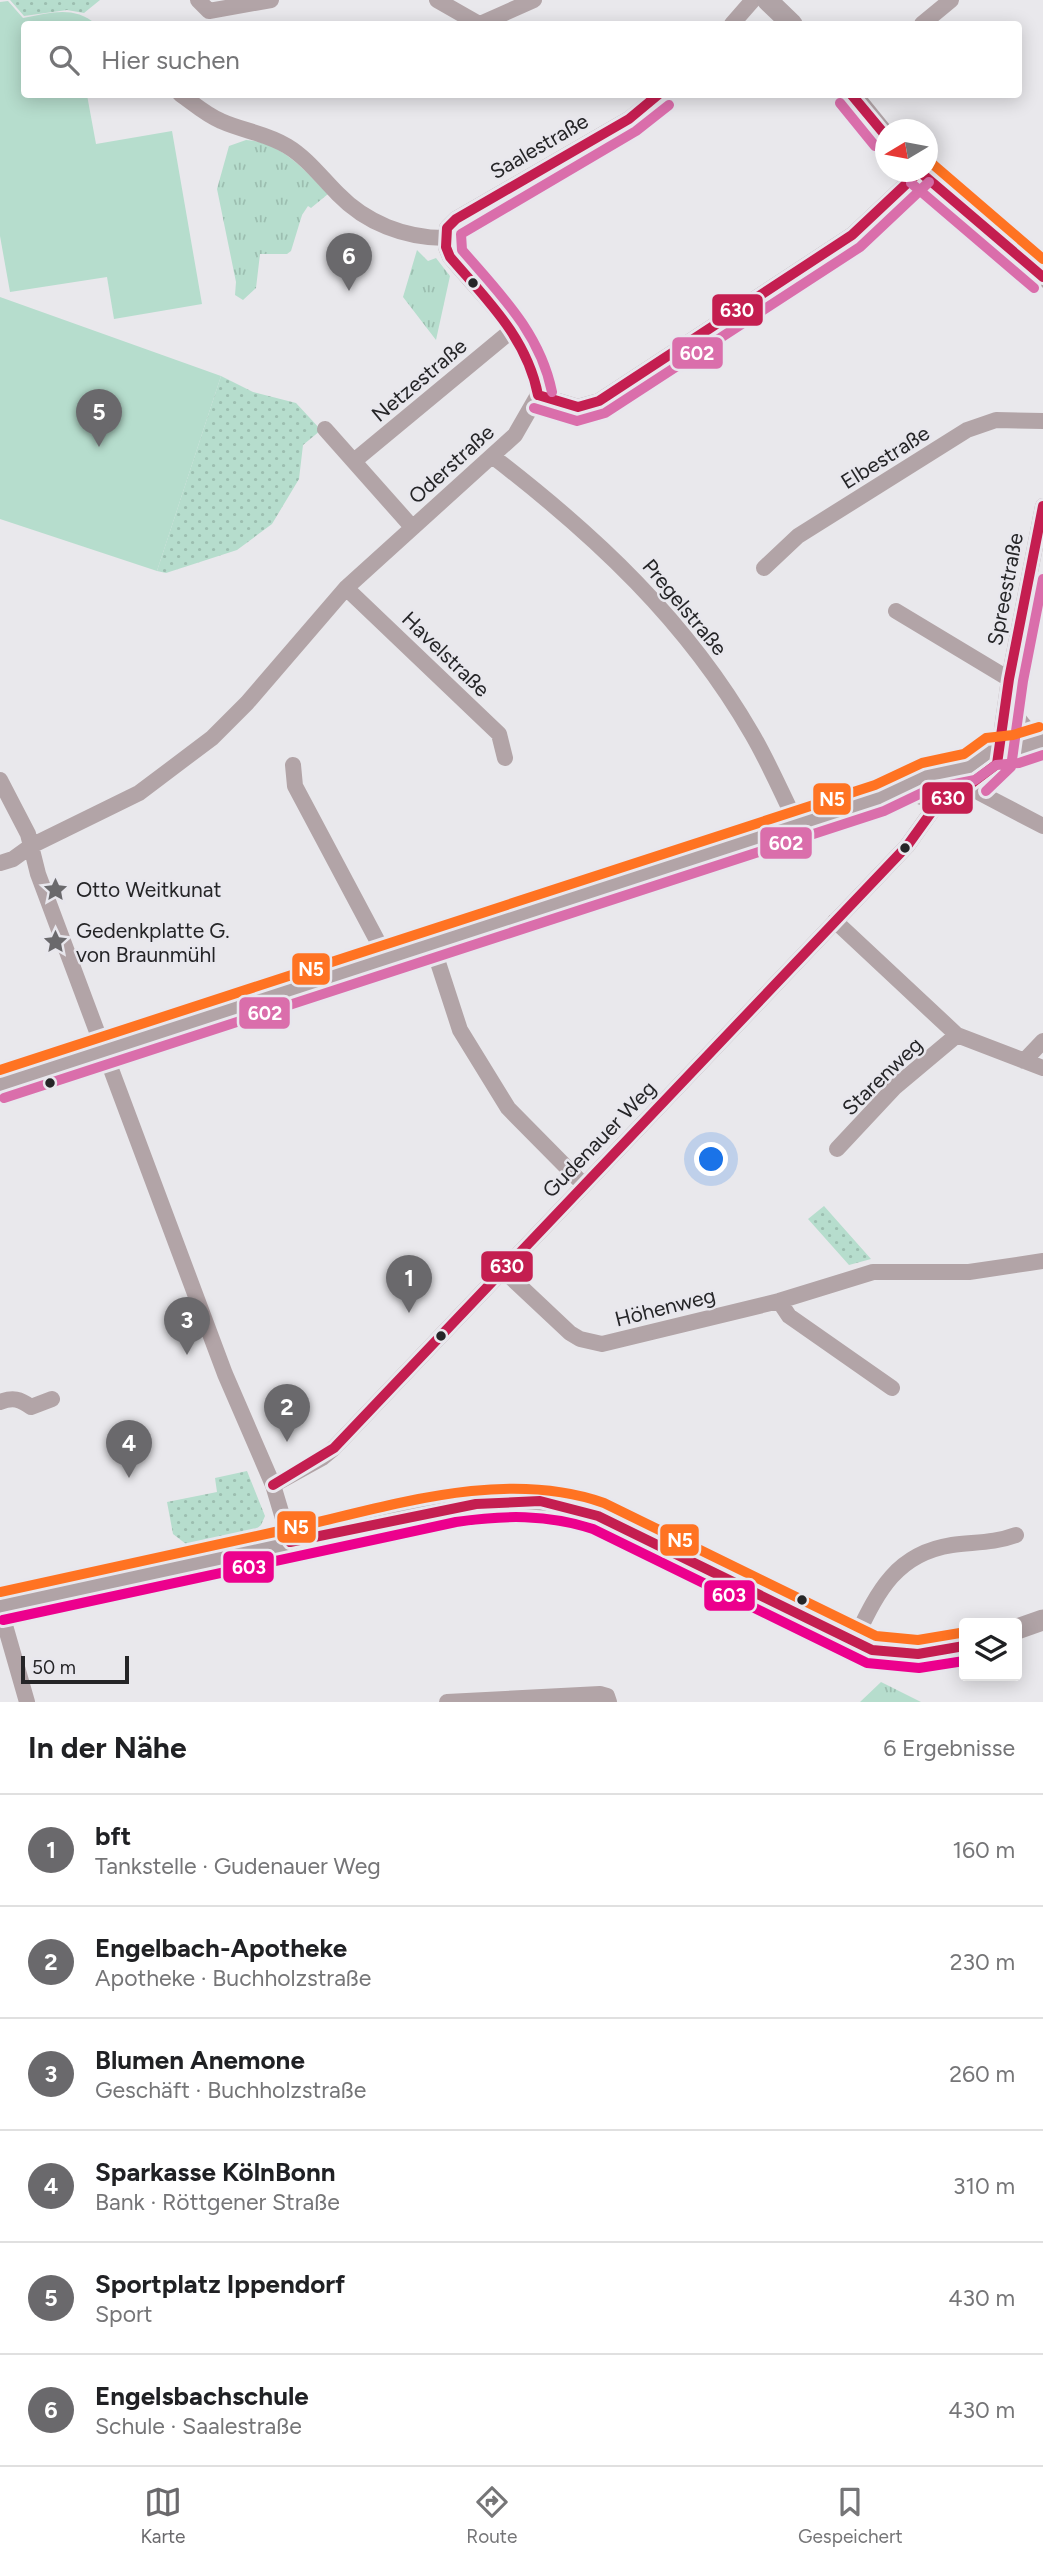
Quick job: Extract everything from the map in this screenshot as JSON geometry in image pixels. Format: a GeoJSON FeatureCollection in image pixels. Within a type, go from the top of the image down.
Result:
{"type":"FeatureCollection","features":[{"type":"Feature","properties":{"kind":"street"},"geometry":{"type":"LineString","coordinates":[[198,0],[209,11],[271,0]]}},
{"type":"Feature","properties":{"kind":"street"},"geometry":{"type":"LineString","coordinates":[[437,0],[475,21]]}},
{"type":"Feature","properties":{"kind":"street"},"geometry":{"type":"LineString","coordinates":[[487,21],[534,0]]}},
{"type":"Feature","properties":{"kind":"street"},"geometry":{"type":"LineString","coordinates":[[735,21],[753,0]]}},
{"type":"Feature","properties":{"kind":"street"},"geometry":{"type":"LineString","coordinates":[[767,0],[789,21]]}},
{"type":"Feature","properties":{"kind":"street"},"geometry":{"type":"LineString","coordinates":[[926,21],[951,0]]}},
{"type":"Feature","properties":{"kind":"street"},"geometry":{"type":"LineString","coordinates":[[232,8],[235,21]]}},
{"type":"Feature","properties":{"kind":"street"},"geometry":{"type":"LineString","coordinates":[[186,98],[217,120],[271,136],[301,155],[341,197],[370,219],[402,233],[445,239],[450,257],[511,331],[529,359],[537,376],[538,395],[578,407],[598,401],[852,236],[909,182]]}},
{"type":"Feature","properties":{"kind":"street","name":"Saalestraße"},"geometry":{"type":"LineString","coordinates":[[445,239],[447,228],[456,219],[629,119],[655,98]]}},
{"type":"Feature","properties":{"kind":"street"},"geometry":{"type":"LineString","coordinates":[[854,98],[875,123]]}},
{"type":"Feature","properties":{"kind":"street"},"geometry":{"type":"LineString","coordinates":[[212,132],[231,125]]}},
{"type":"Feature","properties":{"kind":"street"},"geometry":{"type":"LineString","coordinates":[[932,182],[1043,277]]}},
{"type":"Feature","properties":{"kind":"street","name":"Netzestraße"},"geometry":{"type":"LineString","coordinates":[[354,461],[511,331]]}},
{"type":"Feature","properties":{"kind":"street","name":"Oderstraße"},"geometry":{"type":"LineString","coordinates":[[0,863],[13,859],[32,846],[139,793],[212,738],[247,703],[346,587],[515,435],[538,395]]}},
{"type":"Feature","properties":{"kind":"street","name":"Elbestraße"},"geometry":{"type":"LineString","coordinates":[[764,568],[798,536],[967,430],[996,420],[1043,421]]}},
{"type":"Feature","properties":{"kind":"street"},"geometry":{"type":"LineString","coordinates":[[325,429],[412,527]]}},
{"type":"Feature","properties":{"kind":"street","name":"Pregelstraße"},"geometry":{"type":"LineString","coordinates":[[492,456],[605,548],[649,593],[722,687],[752,734],[797,824]]}},
{"type":"Feature","properties":{"kind":"street","name":"Spreestraße"},"geometry":{"type":"LineString","coordinates":[[1000,750],[1009,679],[1043,506]]}},
{"type":"Feature","properties":{"kind":"street","name":"Havelstraße"},"geometry":{"type":"LineString","coordinates":[[346,587],[499,734],[505,758]]}},
{"type":"Feature","properties":{"kind":"street","name":"Spreestraße"},"geometry":{"type":"LineString","coordinates":[[896,611],[1009,679]]}},
{"type":"Feature","properties":{"kind":"street"},"geometry":{"type":"LineString","coordinates":[[1007,698],[1022,724],[1035,736],[1043,739]]}},
{"type":"Feature","properties":{"kind":"street"},"geometry":{"type":"LineString","coordinates":[[1000,750],[1016,749],[1043,739]]}},
{"type":"Feature","properties":{"kind":"street","name":"Gudenauer Weg"},"geometry":{"type":"LineString","coordinates":[[273,1485],[322,1458],[334,1448],[911,842],[938,803],[972,775],[997,764],[1000,750]]}},
{"type":"Feature","properties":{"kind":"street"},"geometry":{"type":"LineString","coordinates":[[293,765],[295,786],[387,959]]}},
{"type":"Feature","properties":{"kind":"street"},"geometry":{"type":"LineString","coordinates":[[0,1085],[902,790],[926,776],[972,775],[980,793],[1043,826]]}},
{"type":"Feature","properties":{"kind":"street"},"geometry":{"type":"LineString","coordinates":[[0,780],[32,846],[38,874],[241,1416],[273,1485],[290,1542]]}},
{"type":"Feature","properties":{"kind":"street"},"geometry":{"type":"LineString","coordinates":[[902,790],[938,803]]}},
{"type":"Feature","properties":{"kind":"street"},"geometry":{"type":"LineString","coordinates":[[835,921],[957,1035],[1043,1068]]}},
{"type":"Feature","properties":{"kind":"street"},"geometry":{"type":"LineString","coordinates":[[432,944],[460,1030],[508,1108],[584,1185]]}},
{"type":"Feature","properties":{"kind":"street","name":"Starenweg"},"geometry":{"type":"LineString","coordinates":[[837,1149],[895,1087],[957,1035]]}},
{"type":"Feature","properties":{"kind":"street"},"geometry":{"type":"LineString","coordinates":[[1024,1061],[1043,1041]]}},
{"type":"Feature","properties":{"kind":"street","name":"Höhenweg"},"geometry":{"type":"LineString","coordinates":[[503,1270],[570,1333],[580,1339],[601,1343],[779,1300],[873,1272],[969,1272],[1043,1261]]}},
{"type":"Feature","properties":{"kind":"street"},"geometry":{"type":"LineString","coordinates":[[779,1300],[789,1316],[892,1388]]}},
{"type":"Feature","properties":{"kind":"street"},"geometry":{"type":"LineString","coordinates":[[0,1402],[20,1400],[31,1407],[52,1399]]}},
{"type":"Feature","properties":{"kind":"street"},"geometry":{"type":"LineString","coordinates":[[27,1702],[0,1607],[290,1542],[477,1504],[540,1501],[583,1510],[872,1650],[905,1655],[945,1653],[959,1648]]}},
{"type":"Feature","properties":{"kind":"street"},"geometry":{"type":"LineString","coordinates":[[853,1643],[880,1590],[909,1561],[937,1548],[1000,1541],[1016,1535]]}},
{"type":"Feature","properties":{"kind":"street"},"geometry":{"type":"LineString","coordinates":[[1022,1627],[1043,1620]]}},
{"type":"Feature","properties":{"kind":"street"},"geometry":{"type":"LineString","coordinates":[[447,1702],[563,1695],[580,1700],[600,1694],[607,1696],[609,1702]]}},
{"type":"Feature","properties":{"kind":"green space"},"geometry":{"type":"Polygon","coordinates":[[[10,0],[100,0],[84,13],[67,10],[24,16],[10,0]]]}},
{"type":"Feature","properties":{"kind":"green space"},"geometry":{"type":"Polygon","coordinates":[[[8,1],[23,18],[70,12],[92,21],[21,21],[21,98],[88,98],[96,144],[172,131],[202,304],[114,319],[107,277],[10,292],[0,236],[0,2],[8,1]]]}},
{"type":"Feature","properties":{"kind":"green space"},"geometry":{"type":"Polygon","coordinates":[[[246,140],[270,146],[292,159],[328,194],[311,208],[308,206],[302,215],[291,251],[287,254],[260,254],[256,288],[243,300],[235,295],[236,282],[217,189],[229,146],[246,140]]]}},
{"type":"Feature","properties":{"kind":"green space"},"geometry":{"type":"Polygon","coordinates":[[[417,250],[428,261],[436,258],[450,276],[436,340],[403,297],[417,250]]]}},
{"type":"Feature","properties":{"kind":"green space"},"geometry":{"type":"Polygon","coordinates":[[[0,297],[221,376],[157,571],[0,519],[0,297]]]}},
{"type":"Feature","properties":{"kind":"green space"},"geometry":{"type":"Polygon","coordinates":[[[221,376],[253,392],[296,403],[321,430],[303,445],[299,479],[272,524],[237,550],[166,573],[157,571],[221,376]]]}},
{"type":"Feature","properties":{"kind":"green space"},"geometry":{"type":"Polygon","coordinates":[[[824,1206],[871,1259],[849,1265],[808,1219],[824,1206]]]}},
{"type":"Feature","properties":{"kind":"green space"},"geometry":{"type":"Polygon","coordinates":[[[247,1471],[265,1516],[254,1531],[186,1544],[173,1534],[167,1502],[217,1492],[215,1478],[247,1471]]]}},
{"type":"Feature","properties":{"kind":"green space"},"geometry":{"type":"Polygon","coordinates":[[[881,1682],[921,1702],[860,1702],[881,1682]]]}},
{"type":"Feature","properties":{"kind":"transit line","name":"630"},"geometry":{"type":"LineString","coordinates":[[538,395],[533,374],[515,338],[450,257],[446,247],[447,228],[456,219],[629,119],[654,98]]}},
{"type":"Feature","properties":{"kind":"transit line","name":"630"},"geometry":{"type":"LineString","coordinates":[[854,98],[875,123]]}},
{"type":"Feature","properties":{"kind":"transit line","name":"602"},"geometry":{"type":"LineString","coordinates":[[840,103],[875,146]]}},
{"type":"Feature","properties":{"kind":"transit line","name":"602"},"geometry":{"type":"LineString","coordinates":[[552,392],[538,351],[528,333],[517,315],[462,250],[461,234],[636,131],[669,105]]}},
{"type":"Feature","properties":{"kind":"transit line","name":"N5"},"geometry":{"type":"LineString","coordinates":[[938,169],[1043,259]]}},
{"type":"Feature","properties":{"kind":"transit line","name":"630"},"geometry":{"type":"LineString","coordinates":[[538,395],[578,407],[599,401],[852,235],[908,182]]}},
{"type":"Feature","properties":{"kind":"transit line","name":"602"},"geometry":{"type":"LineString","coordinates":[[534,408],[577,421],[605,413],[860,247],[929,182]]}},
{"type":"Feature","properties":{"kind":"transit line","name":"630"},"geometry":{"type":"LineString","coordinates":[[932,182],[1043,277]]}},
{"type":"Feature","properties":{"kind":"transit line","name":"602"},"geometry":{"type":"LineString","coordinates":[[911,183],[1034,288]]}},
{"type":"Feature","properties":{"kind":"transit line","name":"630"},"geometry":{"type":"LineString","coordinates":[[273,1485],[334,1448],[907,846],[938,803],[960,792],[997,764],[1009,679],[1043,506]]}},
{"type":"Feature","properties":{"kind":"transit line","name":"602"},"geometry":{"type":"LineString","coordinates":[[986,791],[1011,767],[1023,681],[1043,579]]}},
{"type":"Feature","properties":{"kind":"transit line","name":"N5"},"geometry":{"type":"LineString","coordinates":[[0,1070],[875,785],[922,763],[964,754],[986,738],[1013,735],[1039,727]]}},
{"type":"Feature","properties":{"kind":"transit line","name":"602"},"geometry":{"type":"LineString","coordinates":[[4,1098],[884,811],[930,789],[975,780],[996,765],[1019,763],[1043,755]]}},
{"type":"Feature","properties":{"kind":"transit line","name":"N5"},"geometry":{"type":"LineString","coordinates":[[0,1592],[397,1503],[482,1490],[523,1489],[564,1493],[604,1503],[876,1636],[918,1640],[959,1633]]}},
{"type":"Feature","properties":{"kind":"transit line","name":"630"},"geometry":{"type":"LineString","coordinates":[[290,1542],[476,1504],[540,1501],[598,1516],[872,1650],[918,1654],[959,1647]]}},
{"type":"Feature","properties":{"kind":"transit line","name":"603"},"geometry":{"type":"LineString","coordinates":[[3,1620],[456,1522],[525,1517],[593,1529],[867,1663],[919,1668],[959,1662]]}},
{"type":"Feature","properties":{"kind":"place","name":"Engelsbachschule"},"geometry":{"type":"Point","coordinates":[349,291]}},
{"type":"Feature","properties":{"kind":"place","name":"Sportplatz Ippendorf"},"geometry":{"type":"Point","coordinates":[99,447]}},
{"type":"Feature","properties":{"kind":"place","name":"Otto Weitkunat"},"geometry":{"type":"Point","coordinates":[56,889]}},
{"type":"Feature","properties":{"kind":"place","name":"Gedenkplatte G. von Braunmühl"},"geometry":{"type":"Point","coordinates":[56,942]}},
{"type":"Feature","properties":{"kind":"place","name":"bft"},"geometry":{"type":"Point","coordinates":[409,1313]}},
{"type":"Feature","properties":{"kind":"place","name":"Blumen Anemone"},"geometry":{"type":"Point","coordinates":[187,1355]}},
{"type":"Feature","properties":{"kind":"place","name":"Engelbach-Apotheke"},"geometry":{"type":"Point","coordinates":[287,1442]}},
{"type":"Feature","properties":{"kind":"place","name":"Sparkasse KölnBonn"},"geometry":{"type":"Point","coordinates":[129,1478]}}]}
